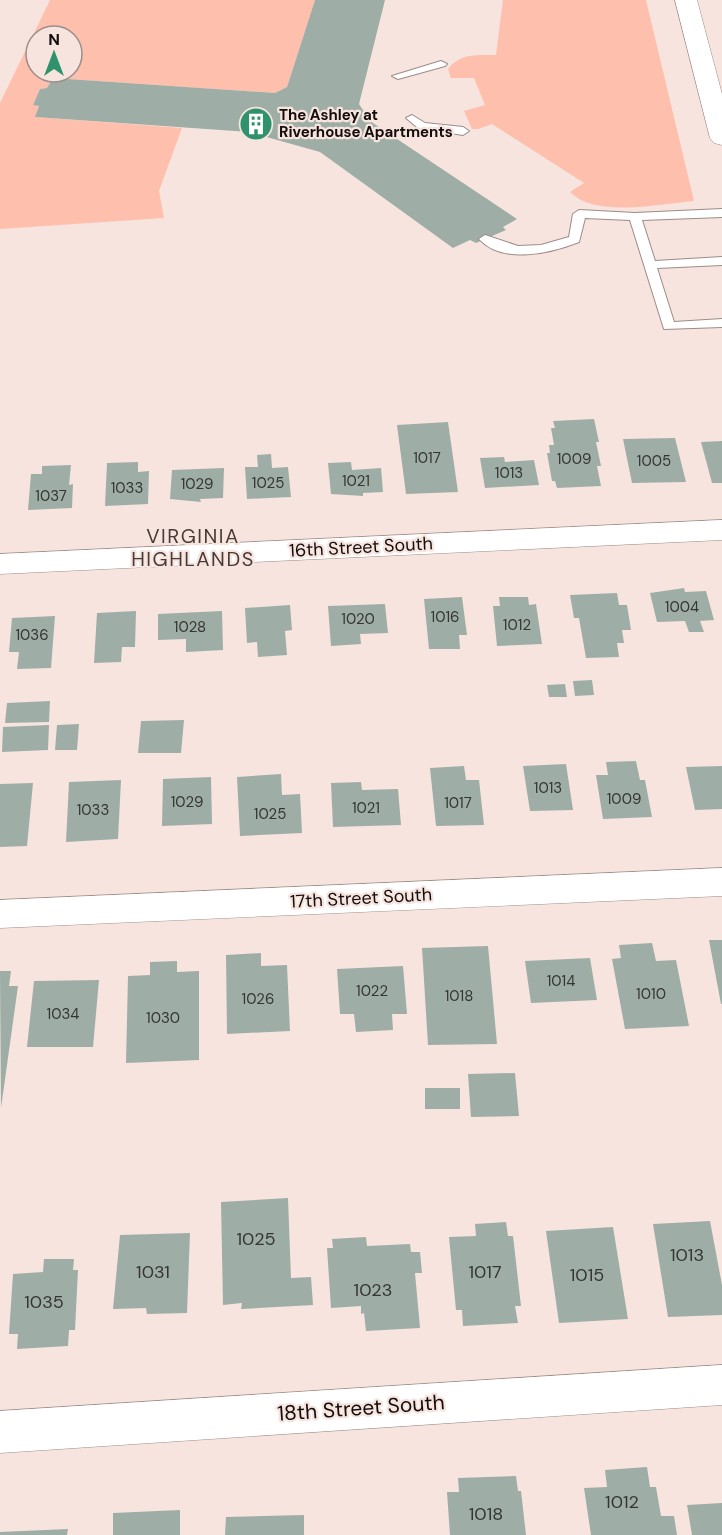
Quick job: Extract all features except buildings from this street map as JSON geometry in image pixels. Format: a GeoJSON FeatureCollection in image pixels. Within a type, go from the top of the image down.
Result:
{"type":"FeatureCollection","features":[{"type":"Feature","properties":{"kind":"street"},"geometry":{"type":"LineString","coordinates":[[686,0],[722,138]]}},
{"type":"Feature","properties":{"kind":"street","name":"16th Street South"},"geometry":{"type":"LineString","coordinates":[[0,564],[722,530]]}},
{"type":"Feature","properties":{"kind":"street","name":"17th Street South"},"geometry":{"type":"LineString","coordinates":[[0,914],[722,882]]}},
{"type":"Feature","properties":{"kind":"street","name":"18th Street South"},"geometry":{"type":"LineString","coordinates":[[0,1432],[722,1385]]}},
{"type":"Feature","properties":{"kind":"lane"},"geometry":{"type":"LineString","coordinates":[[398,76],[441,64]]}},
{"type":"Feature","properties":{"kind":"lane"},"geometry":{"type":"LineString","coordinates":[[412,118],[422,126],[463,131]]}},
{"type":"Feature","properties":{"kind":"lane"},"geometry":{"type":"LineString","coordinates":[[485,239],[493,244],[520,250],[550,249],[575,239],[579,214],[635,217],[722,213]]}},
{"type":"Feature","properties":{"kind":"lane"},"geometry":{"type":"LineString","coordinates":[[635,217],[669,326],[722,323]]}},
{"type":"Feature","properties":{"kind":"lane"},"geometry":{"type":"LineString","coordinates":[[650,265],[722,261]]}},
{"type":"Feature","properties":{"kind":"shaded area"},"geometry":{"type":"Polygon","coordinates":[[[50,0],[315,0],[287,87],[275,93],[84,80],[84,24],[38,24],[50,0]]]}},
{"type":"Feature","properties":{"kind":"shaded area"},"geometry":{"type":"Polygon","coordinates":[[[503,0],[646,0],[694,201],[629,207],[595,205],[581,200],[570,192],[584,183],[492,124],[472,129],[464,111],[485,105],[474,78],[451,78],[448,69],[463,58],[476,55],[496,55],[503,0]]]}},
{"type":"Feature","properties":{"kind":"shaded area"},"geometry":{"type":"Polygon","coordinates":[[[24,54],[24,84],[49,84],[47,88],[40,89],[33,105],[39,106],[36,117],[182,128],[159,191],[164,218],[0,229],[0,103],[24,54]]]}},
{"type":"Feature","properties":{"kind":"place","name":"The Ashley at Riverhouse Apartments"},"geometry":{"type":"Point","coordinates":[256,124]}},
{"type":"Feature","properties":{"kind":"district","name":"VIRGINIA HIGHLANDS"},"geometry":{"type":"Point","coordinates":[193,548]}}]}
